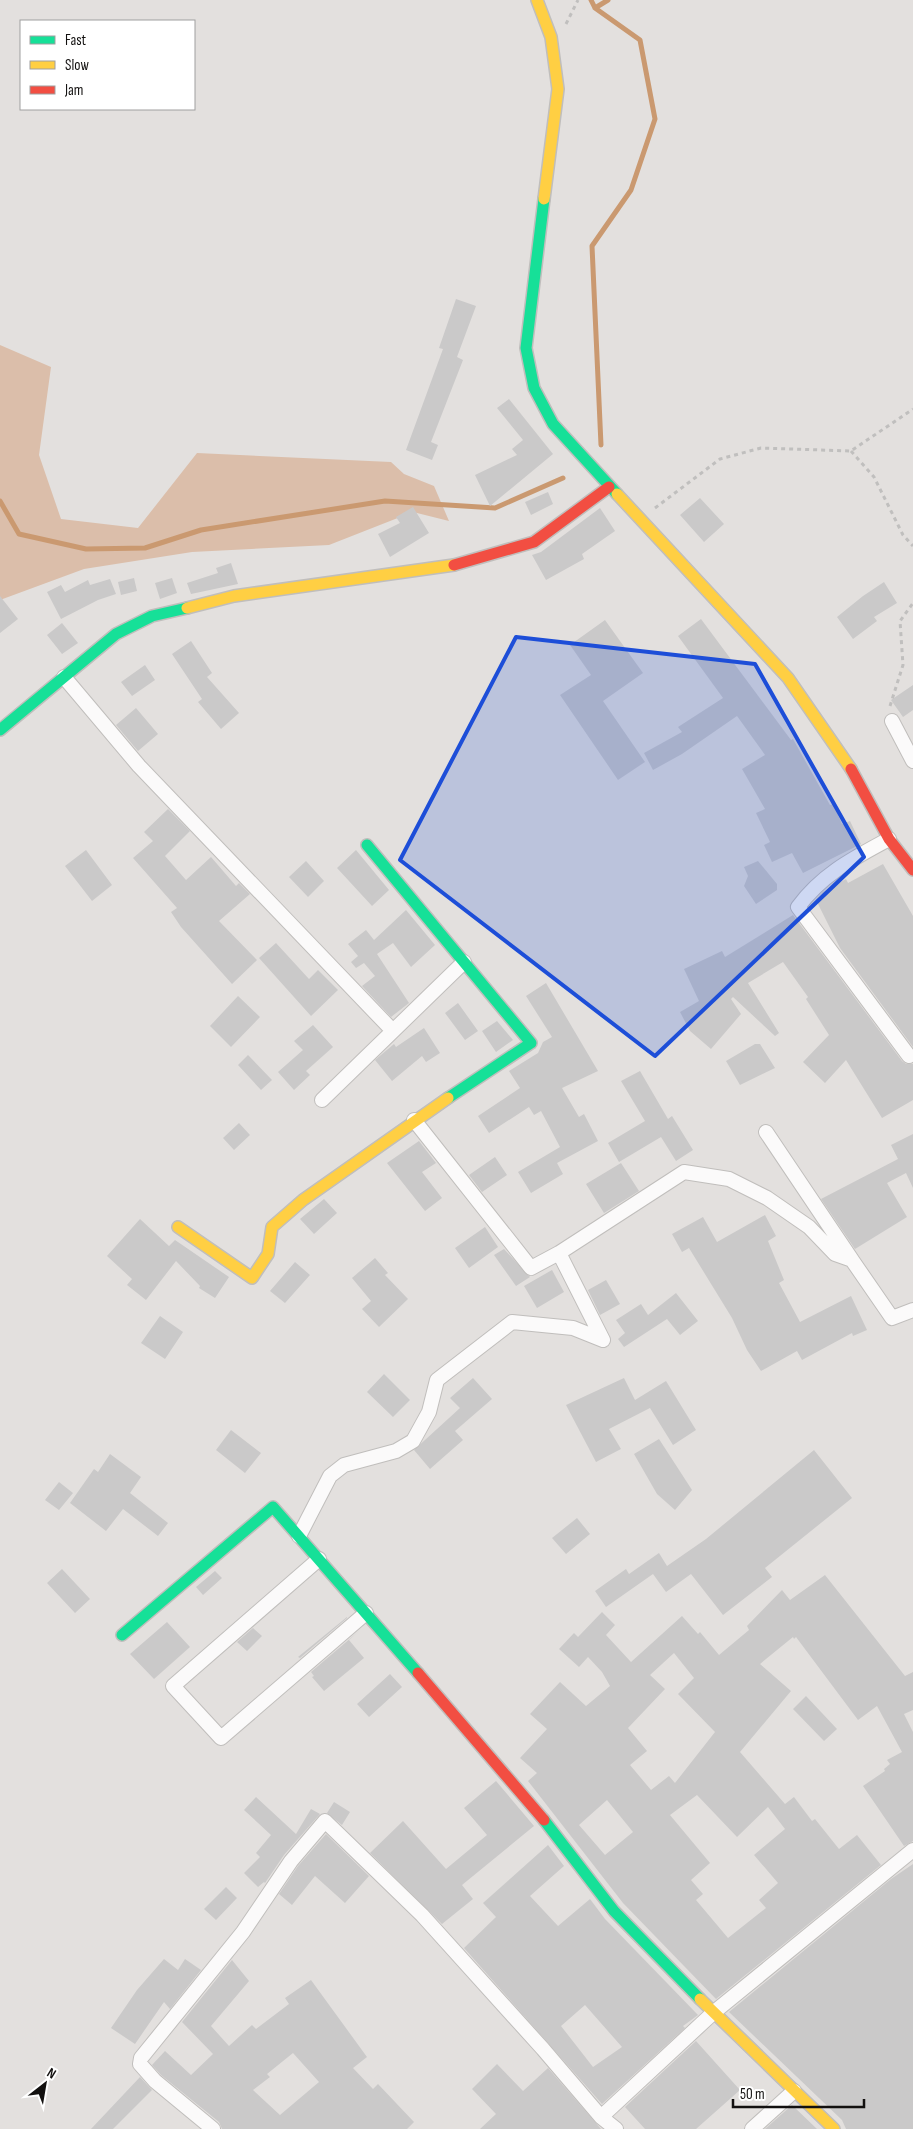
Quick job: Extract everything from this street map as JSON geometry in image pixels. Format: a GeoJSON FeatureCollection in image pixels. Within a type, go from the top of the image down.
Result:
{"type":"FeatureCollection","features":[{"type":"Feature","properties":{"kind":"street"},"geometry":{"type":"LineString","coordinates":[[537,0],[550,37],[558,89],[526,348],[534,388],[553,424],[609,487],[788,678],[847,762],[889,839],[913,870]]}},
{"type":"Feature","properties":{"kind":"street"},"geometry":{"type":"LineString","coordinates":[[0,730],[116,634],[152,616],[234,596],[444,568],[534,542],[609,487]]}},
{"type":"Feature","properties":{"kind":"street"},"geometry":{"type":"LineString","coordinates":[[64,677],[139,766],[393,1031]]}},
{"type":"Feature","properties":{"kind":"street"},"geometry":{"type":"LineString","coordinates":[[892,721],[913,761]]}},
{"type":"Feature","properties":{"kind":"street"},"geometry":{"type":"LineString","coordinates":[[889,839],[838,867],[812,888],[798,907],[909,1056]]}},
{"type":"Feature","properties":{"kind":"street"},"geometry":{"type":"LineString","coordinates":[[178,1227],[252,1278],[268,1254],[272,1227],[303,1200],[414,1120],[531,1043],[366,845]]}},
{"type":"Feature","properties":{"kind":"street"},"geometry":{"type":"LineString","coordinates":[[322,1100],[464,962]]}},
{"type":"Feature","properties":{"kind":"street"},"geometry":{"type":"LineString","coordinates":[[414,1120],[531,1268],[684,1172],[729,1179],[768,1198],[809,1227],[835,1254],[852,1260]]}},
{"type":"Feature","properties":{"kind":"street"},"geometry":{"type":"LineString","coordinates":[[766,1132],[892,1318],[913,1310]]}},
{"type":"Feature","properties":{"kind":"street"},"geometry":{"type":"LineString","coordinates":[[299,1536],[330,1476],[344,1464],[396,1451],[413,1441],[429,1412],[437,1380],[512,1322],[573,1328],[602,1340],[559,1252]]}},
{"type":"Feature","properties":{"kind":"street"},"geometry":{"type":"LineString","coordinates":[[122,1635],[272,1506],[527,1798],[614,1911],[712,2013],[834,2129]]}},
{"type":"Feature","properties":{"kind":"street"},"geometry":{"type":"LineString","coordinates":[[319,1559],[173,1686],[221,1738],[366,1613]]}},
{"type":"Feature","properties":{"kind":"street"},"geometry":{"type":"LineString","coordinates":[[213,2129],[155,2081],[140,2064],[140,2058],[243,1932],[291,1861],[325,1821],[422,1915],[601,2116],[616,2129]]}},
{"type":"Feature","properties":{"kind":"street"},"geometry":{"type":"LineString","coordinates":[[601,2116],[712,2013],[913,1850]]}},
{"type":"Feature","properties":{"kind":"street"},"geometry":{"type":"LineString","coordinates":[[752,2129],[794,2091]]}},
{"type":"Feature","properties":{"kind":"path"},"geometry":{"type":"LineString","coordinates":[[640,519],[720,459],[761,448],[851,451],[913,409]]}},
{"type":"Feature","properties":{"kind":"path"},"geometry":{"type":"LineString","coordinates":[[851,451],[874,477],[902,535],[913,546]]}},
{"type":"Feature","properties":{"kind":"path"},"geometry":{"type":"LineString","coordinates":[[892,721],[889,708],[903,665],[900,621],[913,603]]}},
{"type":"Feature","properties":{"kind":"highlighted area"},"geometry":{"type":"Polygon","coordinates":[[[516,637],[755,664],[864,857],[655,1056],[400,860],[516,637]]]}},
{"type":"Feature","properties":{"kind":"shaded area"},"geometry":{"type":"Polygon","coordinates":[[[0,345],[51,367],[39,455],[61,519],[138,528],[197,453],[391,462],[404,474],[434,486],[449,521],[413,512],[329,545],[192,552],[84,569],[0,600],[0,345]]]}},
{"type":"Feature","properties":{"kind":"building"},"geometry":{"type":"Polygon","coordinates":[[[456,299],[476,306],[457,357],[463,360],[431,442],[438,445],[432,460],[406,450],[443,349],[439,348],[456,299]]]}},
{"type":"Feature","properties":{"kind":"building"},"geometry":{"type":"Polygon","coordinates":[[[509,399],[553,454],[490,506],[475,475],[517,455],[512,449],[523,440],[497,408],[509,399]]]}},
{"type":"Feature","properties":{"kind":"building"},"geometry":{"type":"Polygon","coordinates":[[[548,492],[553,504],[531,515],[525,502],[548,492]]]}},
{"type":"Feature","properties":{"kind":"building"},"geometry":{"type":"Polygon","coordinates":[[[700,498],[724,524],[704,542],[680,515],[700,498]]]}},
{"type":"Feature","properties":{"kind":"building"},"geometry":{"type":"Polygon","coordinates":[[[413,507],[429,533],[390,557],[378,534],[400,523],[396,517],[413,507]]]}},
{"type":"Feature","properties":{"kind":"building"},"geometry":{"type":"Polygon","coordinates":[[[600,508],[615,531],[582,554],[584,559],[546,580],[532,555],[541,552],[600,508]]]}},
{"type":"Feature","properties":{"kind":"building"},"geometry":{"type":"Polygon","coordinates":[[[231,563],[238,584],[191,594],[187,583],[218,573],[216,568],[231,563]]]}},
{"type":"Feature","properties":{"kind":"building"},"geometry":{"type":"Polygon","coordinates":[[[134,578],[137,591],[121,595],[118,582],[134,578]]]}},
{"type":"Feature","properties":{"kind":"building"},"geometry":{"type":"Polygon","coordinates":[[[172,578],[177,593],[160,599],[155,583],[172,578]]]}},
{"type":"Feature","properties":{"kind":"building"},"geometry":{"type":"Polygon","coordinates":[[[110,579],[116,594],[98,600],[61,619],[47,592],[61,585],[65,592],[88,580],[90,585],[110,579]]]}},
{"type":"Feature","properties":{"kind":"building"},"geometry":{"type":"Polygon","coordinates":[[[884,582],[897,603],[874,617],[877,621],[853,639],[837,617],[884,582]]]}},
{"type":"Feature","properties":{"kind":"building"},"geometry":{"type":"Polygon","coordinates":[[[0,596],[18,619],[0,633],[0,596]]]}},
{"type":"Feature","properties":{"kind":"building"},"geometry":{"type":"Polygon","coordinates":[[[701,619],[791,740],[793,739],[830,805],[833,804],[842,824],[850,821],[861,844],[803,873],[792,853],[772,862],[764,845],[770,842],[756,813],[765,809],[742,769],[765,755],[737,716],[682,754],[653,770],[644,753],[682,732],[678,727],[723,698],[678,636],[701,619]]]}},
{"type":"Feature","properties":{"kind":"building"},"geometry":{"type":"Polygon","coordinates":[[[605,620],[643,673],[603,701],[645,762],[618,780],[560,695],[591,675],[570,645],[605,620]]]}},
{"type":"Feature","properties":{"kind":"building"},"geometry":{"type":"Polygon","coordinates":[[[62,623],[78,643],[62,654],[47,635],[62,623]]]}},
{"type":"Feature","properties":{"kind":"building"},"geometry":{"type":"Polygon","coordinates":[[[191,641],[212,673],[207,677],[239,713],[221,729],[198,702],[202,699],[172,654],[191,641]]]}},
{"type":"Feature","properties":{"kind":"building"},"geometry":{"type":"Polygon","coordinates":[[[145,665],[155,680],[132,696],[121,682],[145,665]]]}},
{"type":"Feature","properties":{"kind":"building"},"geometry":{"type":"Polygon","coordinates":[[[913,685],[913,710],[903,717],[891,700],[913,685]]]}},
{"type":"Feature","properties":{"kind":"building"},"geometry":{"type":"Polygon","coordinates":[[[136,708],[158,734],[138,751],[116,725],[136,708]]]}},
{"type":"Feature","properties":{"kind":"building"},"geometry":{"type":"Polygon","coordinates":[[[168,809],[190,831],[165,856],[186,880],[211,857],[236,886],[239,883],[250,894],[219,921],[257,960],[232,984],[181,927],[171,912],[177,908],[133,858],[153,841],[144,832],[168,809]]]}},
{"type":"Feature","properties":{"kind":"building"},"geometry":{"type":"Polygon","coordinates":[[[86,850],[112,885],[92,901],[65,866],[86,850]]]}},
{"type":"Feature","properties":{"kind":"building"},"geometry":{"type":"Polygon","coordinates":[[[356,850],[389,890],[372,906],[337,868],[356,850]]]}},
{"type":"Feature","properties":{"kind":"building"},"geometry":{"type":"Polygon","coordinates":[[[306,861],[324,881],[308,897],[289,877],[306,861]]]}},
{"type":"Feature","properties":{"kind":"building"},"geometry":{"type":"Polygon","coordinates":[[[758,861],[777,884],[777,890],[756,904],[744,886],[748,876],[744,867],[758,861]]]}},
{"type":"Feature","properties":{"kind":"building"},"geometry":{"type":"Polygon","coordinates":[[[883,864],[913,916],[913,1047],[840,948],[816,900],[823,892],[846,879],[848,883],[883,864]]]}},
{"type":"Feature","properties":{"kind":"building"},"geometry":{"type":"Polygon","coordinates":[[[406,910],[435,945],[411,967],[393,943],[377,954],[409,1003],[391,1017],[362,986],[375,976],[364,963],[356,968],[351,962],[358,956],[348,944],[366,930],[374,940],[406,910]]]}},
{"type":"Feature","properties":{"kind":"building"},"geometry":{"type":"Polygon","coordinates":[[[793,915],[902,1061],[906,1064],[913,1064],[913,1100],[882,1118],[846,1060],[825,1083],[803,1062],[829,1035],[806,999],[808,997],[783,962],[748,983],[779,1033],[775,1036],[733,997],[731,999],[741,1014],[711,1049],[690,1031],[680,1012],[699,1001],[684,969],[722,951],[725,957],[793,915]]]}},
{"type":"Feature","properties":{"kind":"building"},"geometry":{"type":"Polygon","coordinates":[[[276,943],[309,979],[318,970],[338,990],[311,1016],[259,958],[276,943]]]}},
{"type":"Feature","properties":{"kind":"building"},"geometry":{"type":"Polygon","coordinates":[[[546,983],[598,1071],[562,1088],[579,1117],[584,1114],[598,1141],[557,1163],[563,1174],[531,1193],[518,1172],[560,1147],[541,1111],[534,1115],[529,1107],[489,1133],[478,1116],[520,1088],[509,1071],[538,1053],[543,1042],[552,1037],[526,996],[546,983]]]}},
{"type":"Feature","properties":{"kind":"building"},"geometry":{"type":"Polygon","coordinates":[[[238,996],[260,1017],[231,1047],[210,1026],[238,996]]]}},
{"type":"Feature","properties":{"kind":"building"},"geometry":{"type":"Polygon","coordinates":[[[458,1003],[478,1031],[465,1040],[445,1013],[458,1003]]]}},
{"type":"Feature","properties":{"kind":"building"},"geometry":{"type":"Polygon","coordinates":[[[497,1021],[513,1040],[496,1052],[482,1031],[497,1021]]]}},
{"type":"Feature","properties":{"kind":"building"},"geometry":{"type":"Polygon","coordinates":[[[313,1025],[333,1047],[306,1071],[310,1075],[294,1090],[278,1072],[303,1050],[294,1041],[313,1025]]]}},
{"type":"Feature","properties":{"kind":"building"},"geometry":{"type":"Polygon","coordinates":[[[424,1028],[440,1053],[426,1062],[422,1056],[392,1081],[375,1060],[394,1044],[396,1047],[424,1028]]]}},
{"type":"Feature","properties":{"kind":"building"},"geometry":{"type":"Polygon","coordinates":[[[755,1044],[760,1044],[775,1068],[740,1085],[726,1061],[755,1044]]]}},
{"type":"Feature","properties":{"kind":"building"},"geometry":{"type":"Polygon","coordinates":[[[248,1055],[272,1080],[261,1090],[238,1065],[248,1055]]]}},
{"type":"Feature","properties":{"kind":"building"},"geometry":{"type":"Polygon","coordinates":[[[640,1071],[668,1119],[672,1116],[693,1150],[676,1161],[661,1137],[619,1162],[608,1143],[645,1121],[621,1081],[640,1071]]]}},
{"type":"Feature","properties":{"kind":"building"},"geometry":{"type":"Polygon","coordinates":[[[239,1123],[250,1135],[234,1150],[223,1138],[239,1123]]]}},
{"type":"Feature","properties":{"kind":"building"},"geometry":{"type":"Polygon","coordinates":[[[913,1134],[913,1188],[906,1173],[887,1183],[907,1217],[855,1249],[821,1199],[898,1159],[891,1145],[913,1134]]]}},
{"type":"Feature","properties":{"kind":"building"},"geometry":{"type":"Polygon","coordinates":[[[419,1141],[436,1163],[422,1172],[442,1198],[425,1211],[387,1163],[419,1141]]]}},
{"type":"Feature","properties":{"kind":"building"},"geometry":{"type":"Polygon","coordinates":[[[495,1157],[507,1175],[482,1192],[469,1175],[495,1157]]]}},
{"type":"Feature","properties":{"kind":"building"},"geometry":{"type":"Polygon","coordinates":[[[621,1163],[639,1191],[604,1213],[586,1184],[621,1163]]]}},
{"type":"Feature","properties":{"kind":"building"},"geometry":{"type":"Polygon","coordinates":[[[324,1199],[337,1213],[314,1234],[300,1219],[324,1199]]]}},
{"type":"Feature","properties":{"kind":"building"},"geometry":{"type":"Polygon","coordinates":[[[765,1215],[776,1236],[768,1241],[784,1280],[779,1283],[800,1322],[851,1296],[867,1330],[853,1336],[852,1333],[802,1360],[797,1351],[761,1371],[747,1350],[732,1318],[689,1248],[682,1252],[672,1234],[703,1217],[717,1242],[765,1215]]]}},
{"type":"Feature","properties":{"kind":"building"},"geometry":{"type":"Polygon","coordinates":[[[140,1219],[169,1246],[175,1240],[229,1277],[215,1298],[199,1288],[200,1286],[176,1261],[146,1300],[127,1285],[132,1279],[107,1256],[140,1219]]]}},
{"type":"Feature","properties":{"kind":"building"},"geometry":{"type":"Polygon","coordinates":[[[485,1227],[498,1247],[469,1268],[455,1248],[485,1227]]]}},
{"type":"Feature","properties":{"kind":"building"},"geometry":{"type":"Polygon","coordinates":[[[504,1249],[530,1277],[516,1286],[494,1255],[504,1249]]]}},
{"type":"Feature","properties":{"kind":"building"},"geometry":{"type":"Polygon","coordinates":[[[375,1258],[388,1273],[385,1275],[408,1299],[379,1327],[362,1309],[371,1301],[352,1278],[375,1258]]]}},
{"type":"Feature","properties":{"kind":"building"},"geometry":{"type":"Polygon","coordinates":[[[295,1262],[310,1275],[285,1303],[270,1291],[295,1262]]]}},
{"type":"Feature","properties":{"kind":"building"},"geometry":{"type":"Polygon","coordinates":[[[552,1270],[564,1292],[537,1308],[524,1286],[552,1270]]]}},
{"type":"Feature","properties":{"kind":"building"},"geometry":{"type":"Polygon","coordinates":[[[606,1280],[620,1304],[600,1315],[588,1290],[606,1280]]]}},
{"type":"Feature","properties":{"kind":"building"},"geometry":{"type":"Polygon","coordinates":[[[676,1293],[698,1321],[680,1335],[667,1319],[624,1347],[618,1339],[625,1333],[616,1320],[641,1304],[648,1315],[676,1293]]]}},
{"type":"Feature","properties":{"kind":"building"},"geometry":{"type":"Polygon","coordinates":[[[160,1316],[183,1332],[165,1359],[141,1343],[160,1316]]]}},
{"type":"Feature","properties":{"kind":"building"},"geometry":{"type":"Polygon","coordinates":[[[384,1374],[410,1400],[393,1417],[367,1392],[384,1374]]]}},
{"type":"Feature","properties":{"kind":"building"},"geometry":{"type":"Polygon","coordinates":[[[473,1378],[492,1399],[455,1431],[463,1440],[430,1469],[414,1450],[460,1408],[450,1398],[473,1378]]]}},
{"type":"Feature","properties":{"kind":"building"},"geometry":{"type":"Polygon","coordinates":[[[624,1378],[635,1400],[666,1381],[696,1430],[673,1445],[650,1408],[609,1429],[621,1449],[596,1462],[566,1405],[624,1378]]]}},
{"type":"Feature","properties":{"kind":"building"},"geometry":{"type":"Polygon","coordinates":[[[231,1430],[261,1453],[245,1473],[216,1450],[231,1430]]]}},
{"type":"Feature","properties":{"kind":"building"},"geometry":{"type":"Polygon","coordinates":[[[659,1439],[692,1490],[675,1510],[657,1494],[634,1454],[659,1439]]]}},
{"type":"Feature","properties":{"kind":"building"},"geometry":{"type":"Polygon","coordinates":[[[814,1450],[852,1498],[765,1568],[772,1577],[723,1615],[691,1574],[666,1592],[653,1574],[606,1607],[595,1591],[626,1569],[629,1574],[659,1553],[667,1566],[706,1539],[814,1450]]]}},
{"type":"Feature","properties":{"kind":"building"},"geometry":{"type":"Polygon","coordinates":[[[110,1454],[141,1477],[130,1493],[168,1523],[158,1536],[123,1509],[106,1531],[70,1503],[94,1469],[98,1472],[110,1454]]]}},
{"type":"Feature","properties":{"kind":"building"},"geometry":{"type":"Polygon","coordinates":[[[59,1482],[73,1493],[59,1510],[45,1500],[59,1482]]]}},
{"type":"Feature","properties":{"kind":"building"},"geometry":{"type":"Polygon","coordinates":[[[577,1518],[590,1534],[566,1554],[552,1538],[577,1518]]]}},
{"type":"Feature","properties":{"kind":"building"},"geometry":{"type":"Polygon","coordinates":[[[62,1569],[90,1599],[75,1613],[47,1583],[62,1569]]]}},
{"type":"Feature","properties":{"kind":"building"},"geometry":{"type":"Polygon","coordinates":[[[215,1571],[222,1578],[203,1595],[196,1587],[215,1571]]]}},
{"type":"Feature","properties":{"kind":"building"},"geometry":{"type":"Polygon","coordinates":[[[825,1575],[905,1676],[913,1672],[913,1710],[904,1714],[913,1732],[913,1841],[904,1846],[863,1786],[885,1771],[884,1769],[890,1764],[887,1760],[902,1752],[877,1706],[858,1720],[796,1637],[794,1639],[793,1637],[760,1664],[791,1691],[740,1752],[785,1804],[794,1797],[812,1821],[815,1819],[839,1849],[857,1835],[881,1865],[716,1999],[623,1903],[528,1781],[537,1773],[520,1758],[547,1729],[530,1714],[560,1682],[586,1706],[610,1686],[602,1672],[588,1657],[579,1667],[559,1649],[574,1633],[578,1637],[602,1612],[615,1625],[606,1635],[631,1662],[682,1616],[698,1634],[700,1632],[719,1655],[749,1630],[747,1626],[782,1590],[790,1600],[825,1575]],[[674,1653],[650,1675],[665,1689],[628,1728],[647,1751],[630,1765],[651,1790],[669,1776],[675,1783],[715,1732],[678,1694],[694,1678],[674,1653]],[[697,1795],[670,1815],[710,1863],[691,1880],[703,1894],[696,1900],[728,1938],[766,1908],[759,1900],[778,1883],[754,1855],[785,1829],[768,1807],[737,1837],[697,1795]],[[607,1800],[579,1825],[605,1855],[633,1832],[607,1800]]]}},
{"type":"Feature","properties":{"kind":"building"},"geometry":{"type":"Polygon","coordinates":[[[347,1617],[300,1658],[298,1657],[347,1617]]]}},
{"type":"Feature","properties":{"kind":"building"},"geometry":{"type":"Polygon","coordinates":[[[167,1622],[190,1647],[154,1679],[130,1654],[167,1622]]]}},
{"type":"Feature","properties":{"kind":"building"},"geometry":{"type":"Polygon","coordinates":[[[253,1628],[262,1636],[247,1651],[237,1642],[253,1628]]]}},
{"type":"Feature","properties":{"kind":"building"},"geometry":{"type":"Polygon","coordinates":[[[359,1631],[349,1640],[364,1658],[324,1691],[312,1677],[314,1676],[311,1672],[359,1631]]]}},
{"type":"Feature","properties":{"kind":"building"},"geometry":{"type":"Polygon","coordinates":[[[390,1674],[402,1687],[369,1717],[357,1704],[390,1674]]]}},
{"type":"Feature","properties":{"kind":"building"},"geometry":{"type":"Polygon","coordinates":[[[806,1696],[837,1729],[824,1741],[793,1709],[806,1696]]]}},
{"type":"Feature","properties":{"kind":"building"},"geometry":{"type":"Polygon","coordinates":[[[496,1781],[534,1826],[462,1885],[473,1899],[442,1924],[370,1853],[403,1821],[446,1869],[487,1835],[464,1808],[496,1781]]]}},
{"type":"Feature","properties":{"kind":"building"},"geometry":{"type":"Polygon","coordinates":[[[256,1797],[296,1834],[311,1809],[320,1814],[284,1855],[265,1883],[258,1887],[244,1873],[260,1857],[256,1853],[271,1835],[244,1810],[256,1797]]]}},
{"type":"Feature","properties":{"kind":"building"},"geometry":{"type":"Polygon","coordinates":[[[334,1802],[350,1812],[342,1825],[327,1813],[334,1802]]]}},
{"type":"Feature","properties":{"kind":"building"},"geometry":{"type":"Polygon","coordinates":[[[326,1834],[369,1876],[345,1903],[315,1876],[292,1905],[279,1894],[298,1866],[326,1834]]]}},
{"type":"Feature","properties":{"kind":"building"},"geometry":{"type":"Polygon","coordinates":[[[548,1845],[564,1866],[530,1896],[558,1926],[590,1899],[605,1919],[698,2015],[683,2026],[685,2028],[602,2104],[464,1948],[496,1917],[483,1903],[548,1845]],[[585,2005],[561,2026],[593,2067],[622,2047],[585,2005]]]}},
{"type":"Feature","properties":{"kind":"building"},"geometry":{"type":"Polygon","coordinates":[[[913,1864],[913,2129],[846,2129],[842,2120],[729,2012],[891,1879],[913,1864]]]}},
{"type":"Feature","properties":{"kind":"building"},"geometry":{"type":"Polygon","coordinates":[[[226,1887],[237,1898],[216,1920],[204,1909],[226,1887]]]}},
{"type":"Feature","properties":{"kind":"building"},"geometry":{"type":"Polygon","coordinates":[[[164,1959],[178,1970],[185,1959],[201,1970],[170,2009],[164,2002],[135,2044],[111,2028],[137,1990],[164,1959]]]}},
{"type":"Feature","properties":{"kind":"building"},"geometry":{"type":"Polygon","coordinates":[[[232,1960],[249,1981],[211,2026],[229,2046],[252,2025],[256,2029],[289,2004],[285,1998],[311,1980],[367,2057],[353,2068],[373,2089],[378,2084],[414,2122],[407,2129],[222,2129],[219,2122],[161,2075],[152,2065],[165,2051],[191,2075],[213,2054],[182,2022],[232,1960]],[[293,2053],[267,2074],[270,2077],[253,2090],[280,2115],[319,2082],[293,2053]]]}},
{"type":"Feature","properties":{"kind":"building"},"geometry":{"type":"Polygon","coordinates":[[[696,2041],[740,2090],[696,2129],[645,2129],[625,2107],[696,2041]]]}},
{"type":"Feature","properties":{"kind":"building"},"geometry":{"type":"Polygon","coordinates":[[[497,2064],[523,2091],[548,2068],[601,2129],[480,2129],[496,2114],[472,2089],[497,2064]]]}},
{"type":"Feature","properties":{"kind":"building"},"geometry":{"type":"Polygon","coordinates":[[[140,2077],[152,2090],[113,2129],[91,2129],[140,2077]]]}},
{"type":"Feature","properties":{"kind":"building"},"geometry":{"type":"Polygon","coordinates":[[[792,2105],[817,2129],[765,2129],[792,2105]]]}},
{"type":"Feature","properties":{"kind":"waterway"},"geometry":{"type":"LineString","coordinates":[[591,0],[595,8]]}},
{"type":"Feature","properties":{"kind":"waterway"},"geometry":{"type":"LineString","coordinates":[[601,445],[592,246],[631,190],[655,119],[640,40],[595,8],[608,0]]}},
{"type":"Feature","properties":{"kind":"waterway"},"geometry":{"type":"LineString","coordinates":[[0,501],[19,534],[86,549],[145,548],[201,530],[385,501],[495,508],[563,478]]}},
{"type":"Feature","properties":{"kind":"traffic: fast"},"geometry":{"type":"LineString","coordinates":[[544,199],[526,348],[534,388],[553,424],[617,494]]}},
{"type":"Feature","properties":{"kind":"traffic: fast"},"geometry":{"type":"LineString","coordinates":[[0,730],[116,634],[152,616],[187,608]]}},
{"type":"Feature","properties":{"kind":"traffic: fast"},"geometry":{"type":"LineString","coordinates":[[367,845],[531,1043],[448,1098]]}},
{"type":"Feature","properties":{"kind":"traffic: fast"},"geometry":{"type":"LineString","coordinates":[[122,1635],[273,1507],[418,1673]]}},
{"type":"Feature","properties":{"kind":"traffic: fast"},"geometry":{"type":"LineString","coordinates":[[544,1820],[614,1911],[700,1999]]}},
{"type":"Feature","properties":{"kind":"traffic: slow"},"geometry":{"type":"LineString","coordinates":[[537,0],[551,37],[558,89],[544,199]]}},
{"type":"Feature","properties":{"kind":"traffic: slow"},"geometry":{"type":"LineString","coordinates":[[617,494],[788,678],[851,769]]}},
{"type":"Feature","properties":{"kind":"traffic: slow"},"geometry":{"type":"LineString","coordinates":[[187,608],[234,596],[454,565]]}},
{"type":"Feature","properties":{"kind":"traffic: slow"},"geometry":{"type":"LineString","coordinates":[[178,1227],[252,1278],[268,1254],[272,1227],[303,1200],[448,1098]]}},
{"type":"Feature","properties":{"kind":"traffic: slow"},"geometry":{"type":"LineString","coordinates":[[700,1999],[834,2129]]}},
{"type":"Feature","properties":{"kind":"traffic: jam"},"geometry":{"type":"LineString","coordinates":[[454,565],[534,542],[609,487]]}},
{"type":"Feature","properties":{"kind":"traffic: jam"},"geometry":{"type":"LineString","coordinates":[[851,769],[889,839],[913,870]]}},
{"type":"Feature","properties":{"kind":"traffic: jam"},"geometry":{"type":"LineString","coordinates":[[418,1673],[544,1820]]}}]}
